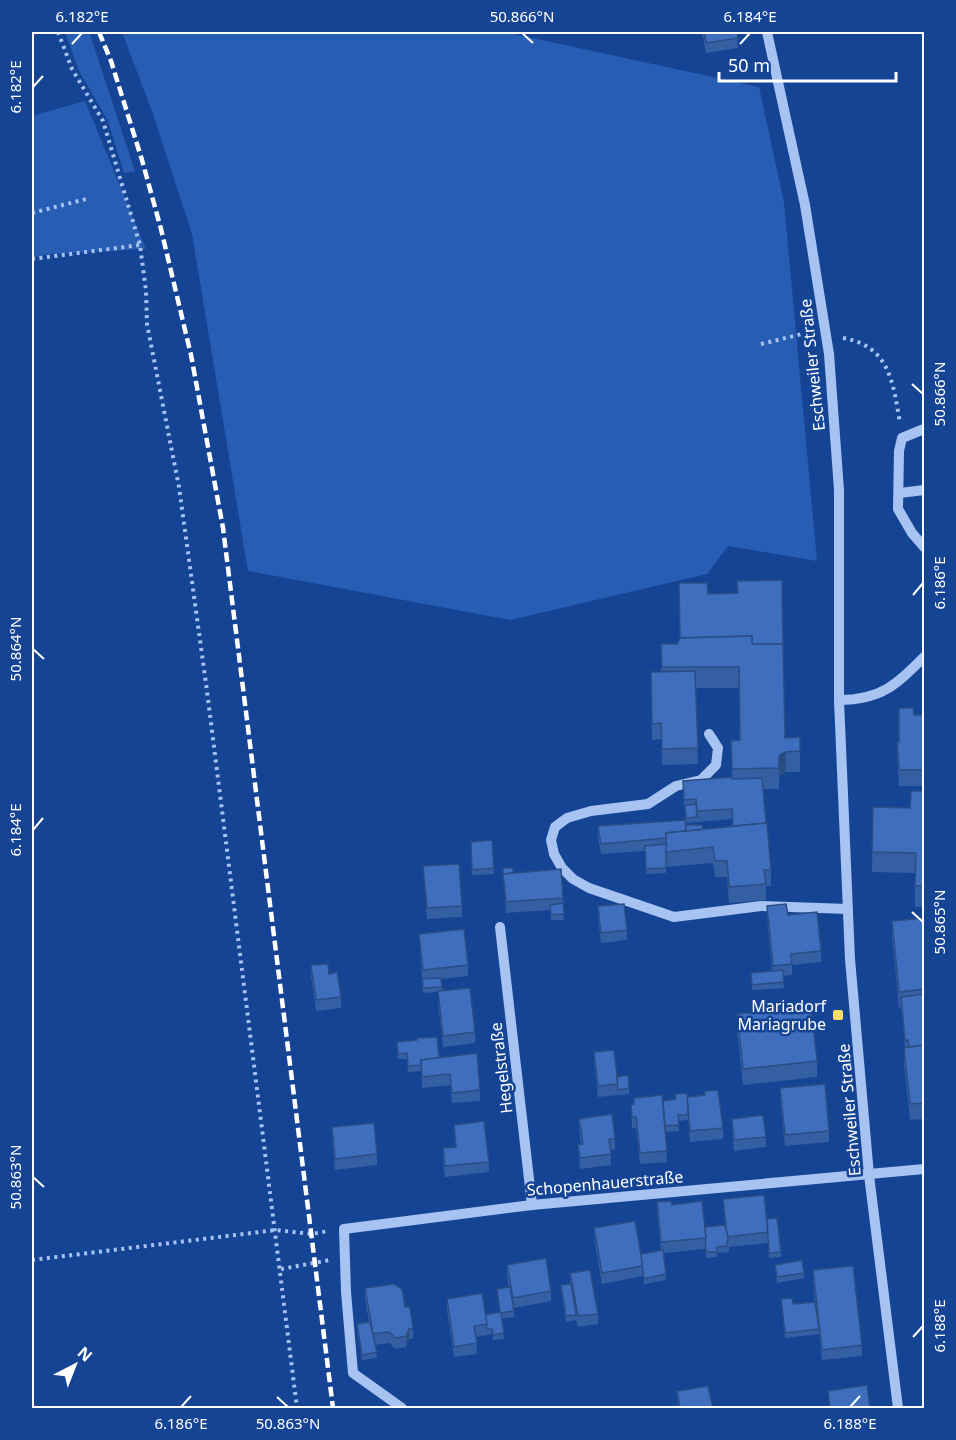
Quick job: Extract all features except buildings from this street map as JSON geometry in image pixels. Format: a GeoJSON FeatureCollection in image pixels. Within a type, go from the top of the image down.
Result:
{"type":"FeatureCollection","features":[{"type":"Feature","properties":{"kind":"street","name":"Eschweiler Straße"},"geometry":{"type":"LineString","coordinates":[[767,32],[806,205],[829,354],[839,490],[839,700],[850,959],[869,1175],[898,1408]]}},
{"type":"Feature","properties":{"kind":"street"},"geometry":{"type":"LineString","coordinates":[[924,429],[902,438],[899,452],[898,509],[912,533],[924,547]]}},
{"type":"Feature","properties":{"kind":"street"},"geometry":{"type":"LineString","coordinates":[[900,494],[924,490]]}},
{"type":"Feature","properties":{"kind":"street"},"geometry":{"type":"LineString","coordinates":[[839,700],[860,700],[876,695],[899,681],[924,657]]}},
{"type":"Feature","properties":{"kind":"street"},"geometry":{"type":"LineString","coordinates":[[709,734],[718,748],[716,765],[700,780],[676,786],[648,804],[591,812],[567,818],[555,827],[551,840],[554,854],[562,868],[573,879],[590,888],[674,917],[761,906],[848,909]]}},
{"type":"Feature","properties":{"kind":"street","name":"Hegelstraße"},"geometry":{"type":"LineString","coordinates":[[500,927],[532,1205]]}},
{"type":"Feature","properties":{"kind":"street","name":"Schopenhauerstraße"},"geometry":{"type":"LineString","coordinates":[[344,1229],[532,1205],[924,1169]]}},
{"type":"Feature","properties":{"kind":"street"},"geometry":{"type":"LineString","coordinates":[[344,1229],[344,1258],[353,1373],[402,1408]]}},
{"type":"Feature","properties":{"kind":"path"},"geometry":{"type":"LineString","coordinates":[[58,32],[72,69],[95,104],[109,138],[140,245],[146,291],[147,324],[183,510],[297,1408]]}},
{"type":"Feature","properties":{"kind":"path"},"geometry":{"type":"LineString","coordinates":[[32,213],[86,198]]}},
{"type":"Feature","properties":{"kind":"path"},"geometry":{"type":"LineString","coordinates":[[32,259],[140,245]]}},
{"type":"Feature","properties":{"kind":"path"},"geometry":{"type":"LineString","coordinates":[[761,345],[802,334],[813,335]]}},
{"type":"Feature","properties":{"kind":"path"},"geometry":{"type":"LineString","coordinates":[[833,337],[858,341],[875,352],[888,369],[894,389],[902,438]]}},
{"type":"Feature","properties":{"kind":"path"},"geometry":{"type":"LineString","coordinates":[[32,1260],[276,1230],[311,1234],[344,1229]]}},
{"type":"Feature","properties":{"kind":"path"},"geometry":{"type":"LineString","coordinates":[[281,1269],[315,1261],[344,1258]]}},
{"type":"Feature","properties":{"kind":"shaded area"},"geometry":{"type":"Polygon","coordinates":[[[65,32],[89,32],[135,171],[124,173],[108,121],[79,71],[65,32]]]}},
{"type":"Feature","properties":{"kind":"shaded area"},"geometry":{"type":"Polygon","coordinates":[[[122,32],[514,32],[514,34],[759,87],[784,203],[817,561],[728,546],[707,574],[510,620],[248,571],[192,234],[153,114],[122,32]]]}},
{"type":"Feature","properties":{"kind":"shaded area"},"geometry":{"type":"Polygon","coordinates":[[[85,101],[146,249],[48,254],[32,258],[32,116],[85,101]]]}},
{"type":"Feature","properties":{"kind":"railway"},"geometry":{"type":"LineString","coordinates":[[99,32],[111,61],[161,229],[191,355],[223,528],[333,1408]]}},
{"type":"Feature","properties":{"kind":"place","name":"Mariadorf Mariagrube"},"geometry":{"type":"Point","coordinates":[838,1015]}}]}
